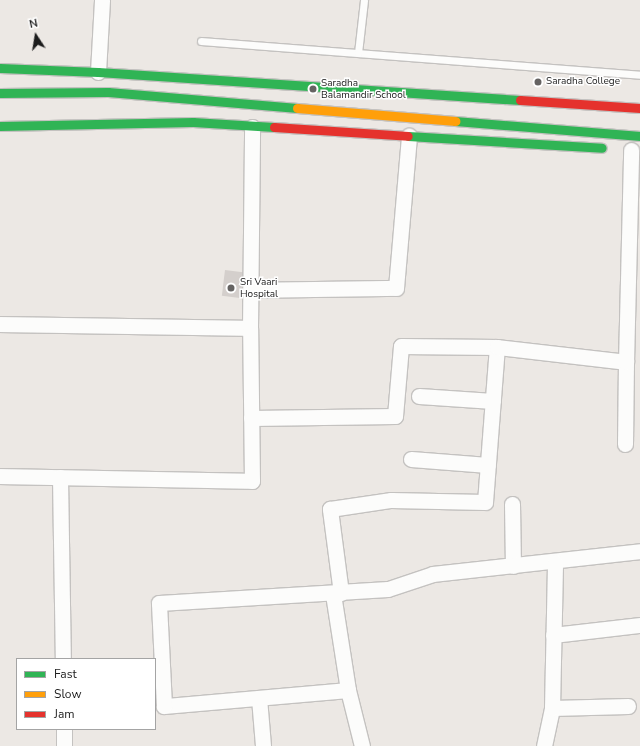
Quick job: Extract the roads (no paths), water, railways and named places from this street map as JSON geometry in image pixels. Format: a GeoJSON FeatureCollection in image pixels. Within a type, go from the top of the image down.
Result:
{"type":"FeatureCollection","features":[{"type":"Feature","properties":{"kind":"main road"},"geometry":{"type":"LineString","coordinates":[[0,68],[98,72],[640,108]]}},
{"type":"Feature","properties":{"kind":"main road"},"geometry":{"type":"LineString","coordinates":[[67,82],[390,105]]}},
{"type":"Feature","properties":{"kind":"main road"},"geometry":{"type":"LineString","coordinates":[[0,93],[108,92],[640,136]]}},
{"type":"Feature","properties":{"kind":"main road"},"geometry":{"type":"LineString","coordinates":[[0,126],[193,122],[252,127],[628,149]]}},
{"type":"Feature","properties":{"kind":"street"},"geometry":{"type":"LineString","coordinates":[[98,72],[102,0]]}},
{"type":"Feature","properties":{"kind":"street"},"geometry":{"type":"LineString","coordinates":[[0,476],[252,481],[250,290],[252,127]]}},
{"type":"Feature","properties":{"kind":"street"},"geometry":{"type":"LineString","coordinates":[[250,290],[396,288],[409,136]]}},
{"type":"Feature","properties":{"kind":"street"},"geometry":{"type":"LineString","coordinates":[[625,444],[628,149]]}},
{"type":"Feature","properties":{"kind":"street"},"geometry":{"type":"LineString","coordinates":[[0,324],[250,328]]}},
{"type":"Feature","properties":{"kind":"street"},"geometry":{"type":"LineString","coordinates":[[251,418],[395,416],[401,346],[497,347],[626,362]]}},
{"type":"Feature","properties":{"kind":"street"},"geometry":{"type":"LineString","coordinates":[[362,746],[348,690],[337,594],[330,509],[391,500],[485,502],[497,347]]}},
{"type":"Feature","properties":{"kind":"street"},"geometry":{"type":"LineString","coordinates":[[419,396],[492,401]]}},
{"type":"Feature","properties":{"kind":"street"},"geometry":{"type":"LineString","coordinates":[[411,459],[488,465]]}},
{"type":"Feature","properties":{"kind":"street"},"geometry":{"type":"LineString","coordinates":[[60,477],[63,658]]}},
{"type":"Feature","properties":{"kind":"street"},"geometry":{"type":"LineString","coordinates":[[512,504],[513,566]]}},
{"type":"Feature","properties":{"kind":"street"},"geometry":{"type":"LineString","coordinates":[[348,690],[164,706],[159,603],[337,594],[388,589],[433,574],[555,562],[640,551]]}},
{"type":"Feature","properties":{"kind":"street"},"geometry":{"type":"LineString","coordinates":[[544,746],[552,708],[555,562]]}},
{"type":"Feature","properties":{"kind":"street"},"geometry":{"type":"LineString","coordinates":[[554,635],[640,625]]}},
{"type":"Feature","properties":{"kind":"street"},"geometry":{"type":"LineString","coordinates":[[259,698],[263,746]]}},
{"type":"Feature","properties":{"kind":"street"},"geometry":{"type":"LineString","coordinates":[[552,708],[628,706]]}},
{"type":"Feature","properties":{"kind":"street"},"geometry":{"type":"LineString","coordinates":[[64,730],[64,746]]}},
{"type":"Feature","properties":{"kind":"lane"},"geometry":{"type":"LineString","coordinates":[[358,53],[364,0]]}},
{"type":"Feature","properties":{"kind":"lane"},"geometry":{"type":"LineString","coordinates":[[201,41],[640,75]]}},
{"type":"Feature","properties":{"kind":"place","name":"Saradha College"},"geometry":{"type":"Point","coordinates":[538,82]}},
{"type":"Feature","properties":{"kind":"place","name":"Saradha Balamandir School"},"geometry":{"type":"Point","coordinates":[313,89]}},
{"type":"Feature","properties":{"kind":"place","name":"Sri Vaari Hospital"},"geometry":{"type":"Point","coordinates":[231,288]}}]}
